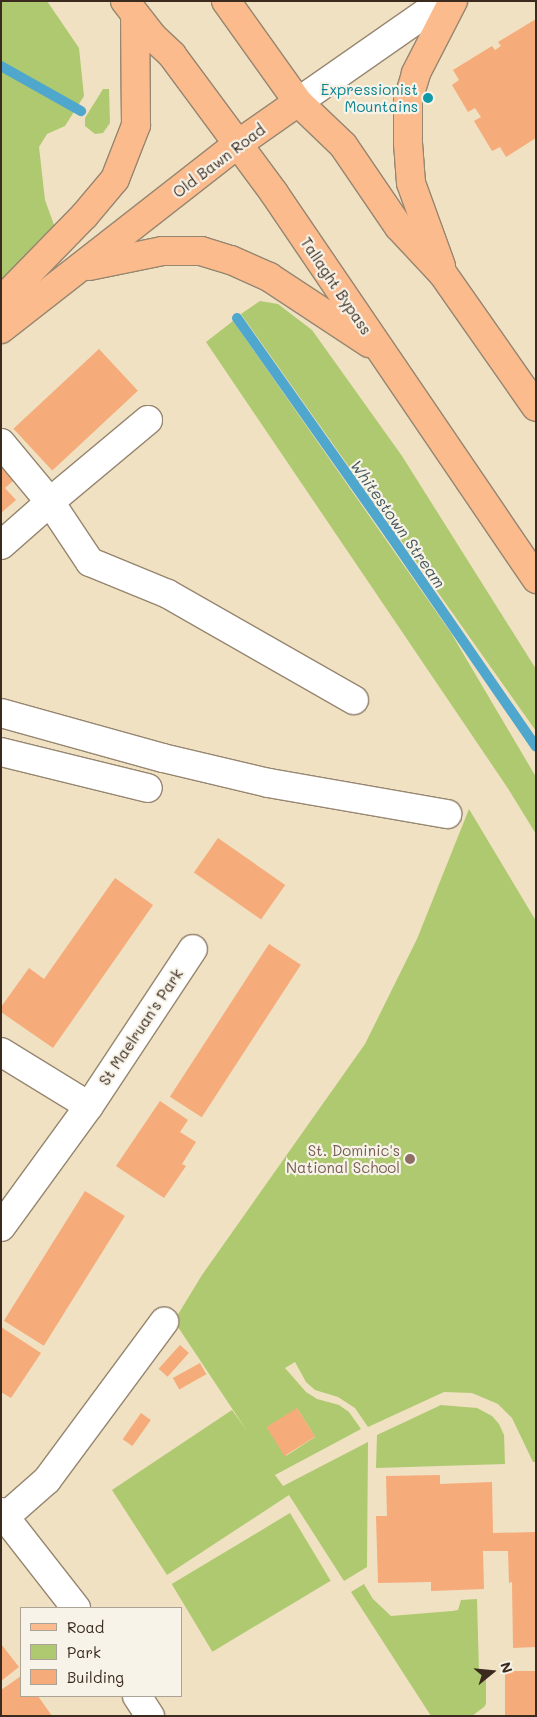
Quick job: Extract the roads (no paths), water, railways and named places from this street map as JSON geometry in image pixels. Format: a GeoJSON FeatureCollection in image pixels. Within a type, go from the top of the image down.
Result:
{"type":"FeatureCollection","features":[{"type":"Feature","properties":{"kind":"main road"},"geometry":{"type":"LineString","coordinates":[[226,1],[298,102],[343,144],[399,227],[443,274],[536,407]]}},
{"type":"Feature","properties":{"kind":"main road"},"geometry":{"type":"LineString","coordinates":[[443,274],[426,219],[411,183],[408,142],[408,100],[416,73],[453,1]]}},
{"type":"Feature","properties":{"kind":"main road"},"geometry":{"type":"LineString","coordinates":[[1,301],[84,216],[115,179],[136,125],[130,8]]}},
{"type":"Feature","properties":{"kind":"main road","name":"Tallaght Bypass"},"geometry":{"type":"LineString","coordinates":[[130,8],[172,55],[238,144],[536,579]]}},
{"type":"Feature","properties":{"kind":"main road","name":"Old Bawn Road"},"geometry":{"type":"LineString","coordinates":[[1,329],[238,144],[298,102]]}},
{"type":"Feature","properties":{"kind":"main road"},"geometry":{"type":"LineString","coordinates":[[80,268],[162,251],[201,251],[232,260],[268,277],[380,350]]}},
{"type":"Feature","properties":{"kind":"street","name":"Old Bawn Road"},"geometry":{"type":"LineString","coordinates":[[298,102],[443,1]]}},
{"type":"Feature","properties":{"kind":"street"},"geometry":{"type":"LineString","coordinates":[[1,545],[148,420]]}},
{"type":"Feature","properties":{"kind":"street"},"geometry":{"type":"LineString","coordinates":[[1,443],[50,502],[90,562],[168,594],[354,700]]}},
{"type":"Feature","properties":{"kind":"street"},"geometry":{"type":"LineString","coordinates":[[1,713],[163,758],[269,783],[447,814]]}},
{"type":"Feature","properties":{"kind":"street"},"geometry":{"type":"LineString","coordinates":[[1,752],[148,788]]}},
{"type":"Feature","properties":{"kind":"street","name":"St Maelruan's Park"},"geometry":{"type":"LineString","coordinates":[[1,1226],[89,1106],[193,949]]}},
{"type":"Feature","properties":{"kind":"street"},"geometry":{"type":"LineString","coordinates":[[1,1052],[89,1106]]}},
{"type":"Feature","properties":{"kind":"street"},"geometry":{"type":"LineString","coordinates":[[75,1607],[3,1514],[47,1480],[164,1322]]}},
{"type":"Feature","properties":{"kind":"street"},"geometry":{"type":"LineString","coordinates":[[138,1697],[150,1716]]}},
{"type":"Feature","properties":{"kind":"waterway","name":"Whitestown Stream"},"geometry":{"type":"LineString","coordinates":[[1,66],[81,111]]}},
{"type":"Feature","properties":{"kind":"waterway","name":"Whitestown Stream"},"geometry":{"type":"LineString","coordinates":[[237,318],[536,747]]}},
{"type":"Feature","properties":{"kind":"place","name":"Expressionist Mountains"},"geometry":{"type":"Point","coordinates":[428,98]}},
{"type":"Feature","properties":{"kind":"place","name":"St. Dominic's National School"},"geometry":{"type":"Point","coordinates":[410,1159]}}]}
